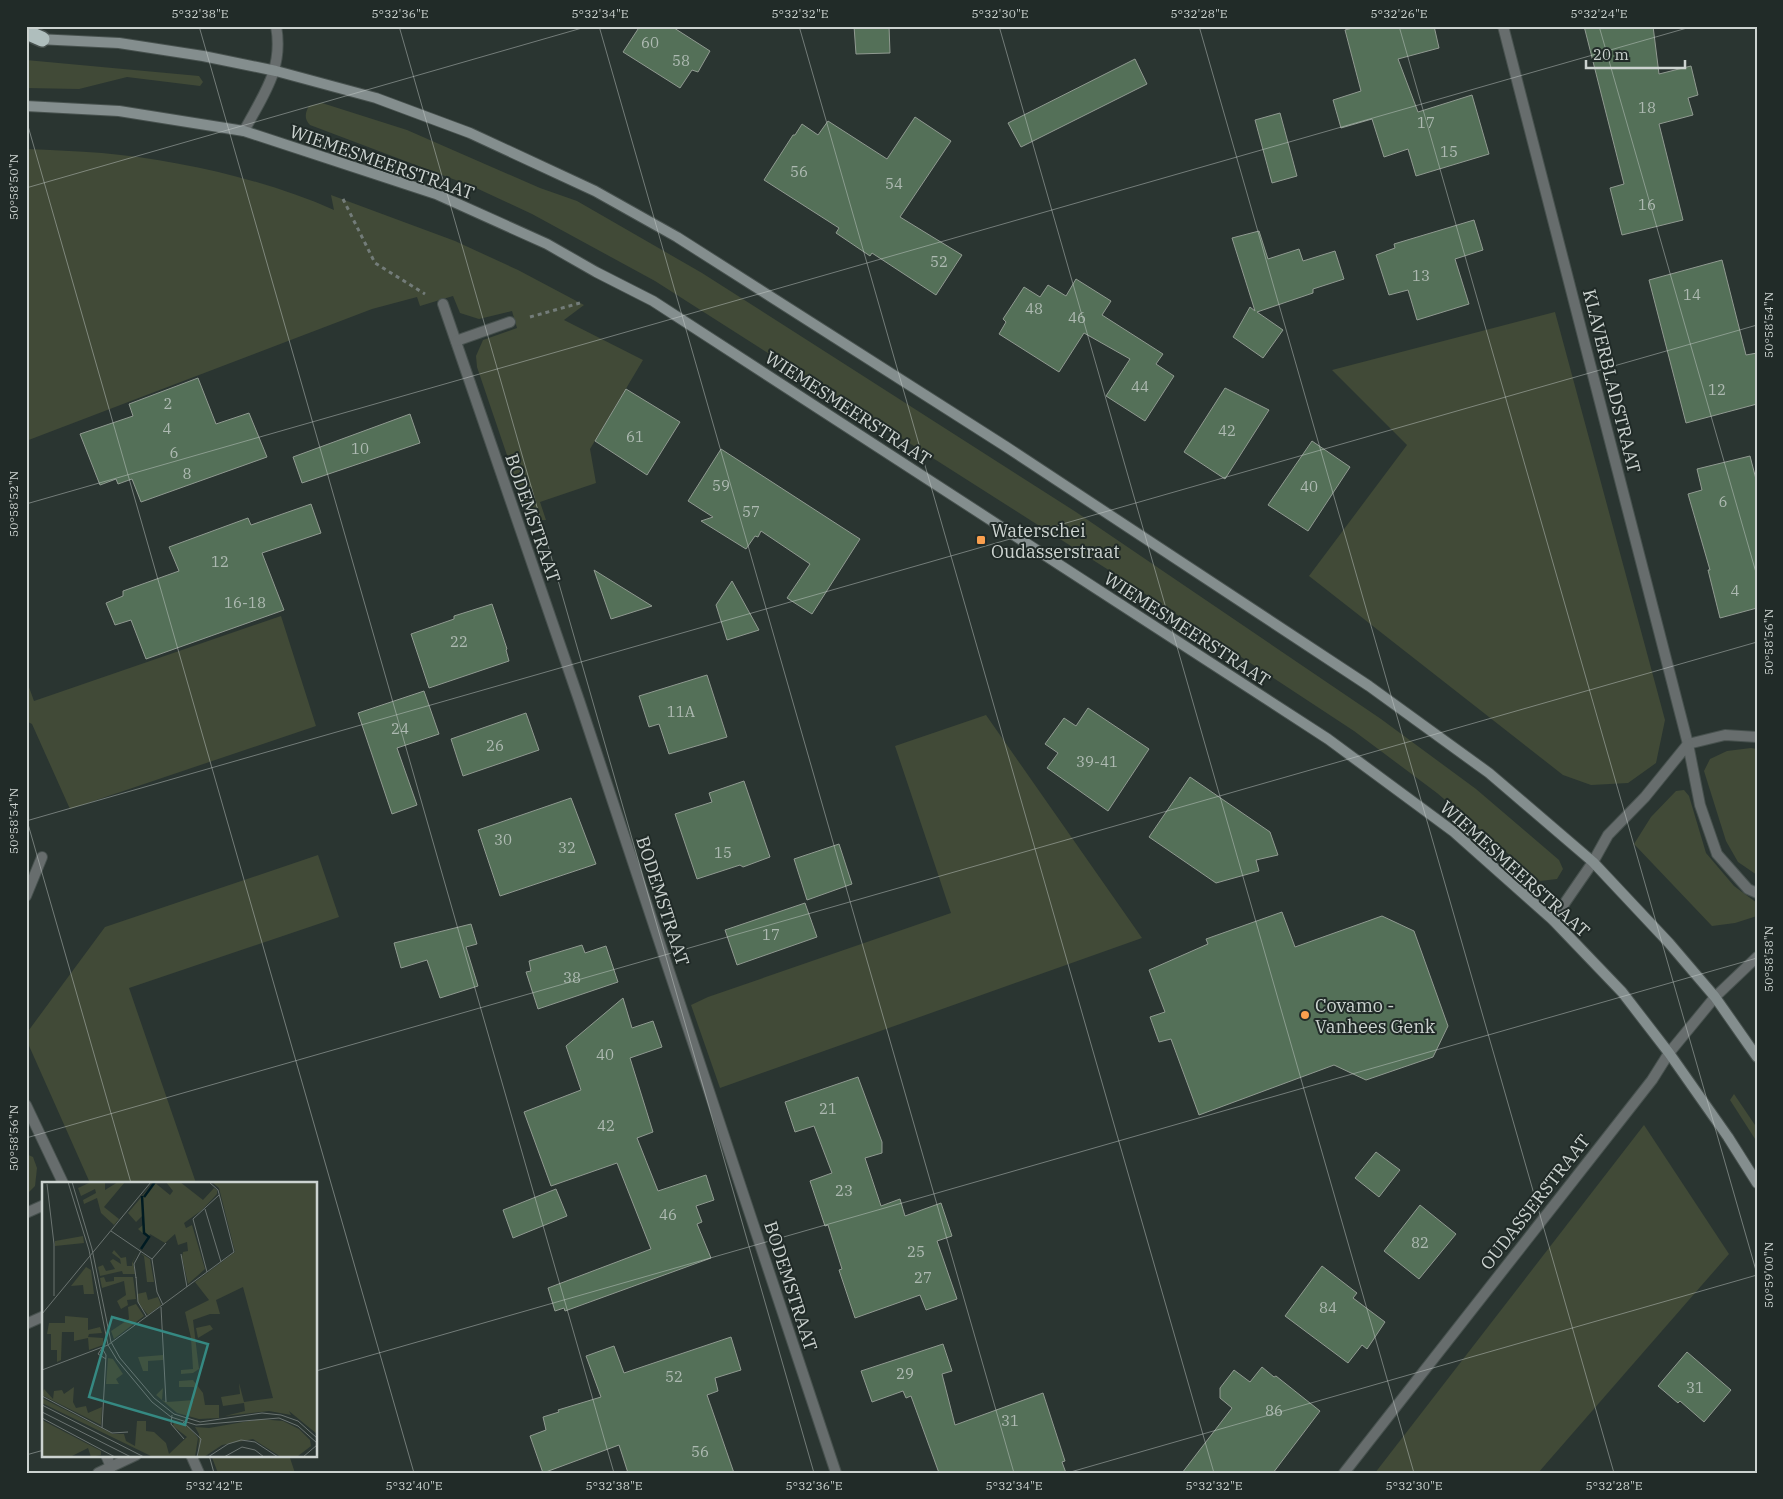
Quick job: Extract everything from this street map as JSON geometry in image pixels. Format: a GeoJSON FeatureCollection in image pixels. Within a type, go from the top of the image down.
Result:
{"type":"FeatureCollection","features":[{"type":"Feature","properties":{"kind":"highway"},"geometry":{"type":"LineString","coordinates":[[26,32],[42,39]]}},
{"type":"Feature","properties":{"kind":"main road"},"geometry":{"type":"LineString","coordinates":[[26,39],[119,43],[203,56],[276,71],[376,98],[470,133],[595,191],[677,237],[1006,446],[1369,686],[1489,773],[1593,862],[1669,943],[1715,997],[1757,1057]]}},
{"type":"Feature","properties":{"kind":"main road","name":"WIEMESMEERSTRAAT"},"geometry":{"type":"LineString","coordinates":[[26,106],[119,110],[244,131],[436,194],[547,244],[653,301],[1328,740],[1454,832],[1553,920],[1622,992],[1669,1053],[1728,1137],[1757,1183]]}},
{"type":"Feature","properties":{"kind":"street"},"geometry":{"type":"LineString","coordinates":[[244,131],[276,71],[279,41],[276,26]]}},
{"type":"Feature","properties":{"kind":"street","name":"KLAVERBLADSTRAAT"},"geometry":{"type":"LineString","coordinates":[[1503,26],[1688,744],[1700,805],[1717,854],[1748,889],[1757,893]]}},
{"type":"Feature","properties":{"kind":"street","name":"BODEMSTRAAT"},"geometry":{"type":"LineString","coordinates":[[443,304],[582,709],[836,1473]]}},
{"type":"Feature","properties":{"kind":"street"},"geometry":{"type":"LineString","coordinates":[[456,341],[510,322]]}},
{"type":"Feature","properties":{"kind":"street"},"geometry":{"type":"LineString","coordinates":[[1553,920],[1593,862],[1608,835],[1646,797],[1688,744],[1725,735],[1757,737]]}},
{"type":"Feature","properties":{"kind":"street"},"geometry":{"type":"LineString","coordinates":[[26,896],[42,857]]}},
{"type":"Feature","properties":{"kind":"street","name":"OUDASSERSTRAAT"},"geometry":{"type":"LineString","coordinates":[[1344,1473],[1652,1080],[1669,1053],[1715,997],[1757,957]]}},
{"type":"Feature","properties":{"kind":"street"},"geometry":{"type":"LineString","coordinates":[[26,1105],[63,1182]]}},
{"type":"Feature","properties":{"kind":"street"},"geometry":{"type":"LineString","coordinates":[[26,1213],[42,1206]]}},
{"type":"Feature","properties":{"kind":"street"},"geometry":{"type":"LineString","coordinates":[[26,1324],[42,1318]]}},
{"type":"Feature","properties":{"kind":"street"},"geometry":{"type":"LineString","coordinates":[[106,1456],[111,1467]]}},
{"type":"Feature","properties":{"kind":"street"},"geometry":{"type":"LineString","coordinates":[[98,1473],[134,1456]]}},
{"type":"Feature","properties":{"kind":"street"},"geometry":{"type":"LineString","coordinates":[[191,1456],[199,1473]]}},
{"type":"Feature","properties":{"kind":"path"},"geometry":{"type":"LineString","coordinates":[[343,199],[375,263],[430,296]]}},
{"type":"Feature","properties":{"kind":"path"},"geometry":{"type":"LineString","coordinates":[[524,318],[580,303]]}},
{"type":"Feature","properties":{"kind":"green space"},"geometry":{"type":"Polygon","coordinates":[[[26,60],[199,76],[203,82],[200,86],[127,77],[79,89],[26,88],[26,60]]]}},
{"type":"Feature","properties":{"kind":"green space"},"geometry":{"type":"Polygon","coordinates":[[[322,103],[407,130],[540,188],[577,201],[702,273],[1076,512],[1381,719],[1476,789],[1559,860],[1563,869],[1557,879],[1540,881],[1437,793],[1354,731],[1118,576],[655,281],[532,214],[474,187],[310,125],[306,116],[309,106],[322,103]]]}},
{"type":"Feature","properties":{"kind":"green space"},"geometry":{"type":"Polygon","coordinates":[[[26,149],[102,153],[160,160],[250,180],[334,210],[331,195],[455,241],[518,270],[584,305],[564,320],[643,360],[590,449],[596,483],[540,502],[546,520],[529,520],[477,367],[476,356],[483,340],[517,328],[512,311],[479,319],[460,313],[453,296],[420,306],[417,297],[372,309],[26,441],[26,149]]]}},
{"type":"Feature","properties":{"kind":"green space"},"geometry":{"type":"Polygon","coordinates":[[[1555,312],[1665,720],[1656,763],[1628,783],[1591,785],[1563,775],[1309,576],[1407,445],[1332,370],[1555,312]]]}},
{"type":"Feature","properties":{"kind":"green space"},"geometry":{"type":"Polygon","coordinates":[[[281,616],[316,726],[70,809],[32,724],[26,721],[26,679],[34,701],[281,616]]]}},
{"type":"Feature","properties":{"kind":"green space"},"geometry":{"type":"Polygon","coordinates":[[[986,715],[1142,938],[720,1088],[691,1005],[708,997],[951,913],[895,746],[986,715]]]}},
{"type":"Feature","properties":{"kind":"green space"},"geometry":{"type":"Polygon","coordinates":[[[1757,749],[1757,875],[1738,862],[1726,841],[1704,771],[1710,759],[1727,751],[1757,749]]]}},
{"type":"Feature","properties":{"kind":"green space"},"geometry":{"type":"Polygon","coordinates":[[[1684,790],[1689,796],[1706,853],[1734,886],[1757,903],[1757,916],[1735,923],[1712,926],[1634,844],[1651,817],[1676,791],[1684,790]]]}},
{"type":"Feature","properties":{"kind":"green space"},"geometry":{"type":"Polygon","coordinates":[[[318,855],[339,917],[129,988],[196,1182],[90,1182],[26,1039],[26,1034],[105,927],[318,855]]]}},
{"type":"Feature","properties":{"kind":"green space"},"geometry":{"type":"Polygon","coordinates":[[[1734,1094],[1757,1128],[1757,1142],[1730,1100],[1734,1094]]]}},
{"type":"Feature","properties":{"kind":"green space"},"geometry":{"type":"Polygon","coordinates":[[[1644,1125],[1729,1254],[1538,1473],[1375,1473],[1644,1125]]]}},
{"type":"Feature","properties":{"kind":"green space"},"geometry":{"type":"Polygon","coordinates":[[[26,1154],[33,1157],[37,1168],[35,1186],[26,1195],[26,1154]]]}},
{"type":"Feature","properties":{"kind":"green space"},"geometry":{"type":"Polygon","coordinates":[[[211,1456],[289,1456],[295,1473],[218,1473],[211,1456]]]}},
{"type":"Feature","properties":{"kind":"building"},"geometry":{"type":"Polygon","coordinates":[[[640,26],[671,26],[710,51],[698,72],[692,70],[680,88],[623,52],[640,26]]]}},
{"type":"Feature","properties":{"kind":"building"},"geometry":{"type":"Polygon","coordinates":[[[854,26],[889,26],[890,53],[856,54],[854,26]]]}},
{"type":"Feature","properties":{"kind":"building"},"geometry":{"type":"Polygon","coordinates":[[[1360,26],[1434,26],[1439,48],[1398,59],[1418,112],[1472,95],[1489,154],[1416,176],[1408,149],[1384,157],[1372,119],[1341,128],[1333,100],[1361,91],[1345,30],[1360,26]]]}},
{"type":"Feature","properties":{"kind":"building"},"geometry":{"type":"Polygon","coordinates":[[[1584,26],[1653,26],[1659,74],[1691,66],[1698,95],[1688,98],[1693,115],[1659,124],[1683,220],[1622,235],[1610,188],[1624,184],[1584,26]]]}},
{"type":"Feature","properties":{"kind":"building"},"geometry":{"type":"Polygon","coordinates":[[[1135,59],[1147,84],[1021,147],[1008,123],[1135,59]]]}},
{"type":"Feature","properties":{"kind":"building"},"geometry":{"type":"Polygon","coordinates":[[[1280,113],[1297,176],[1272,183],[1255,120],[1280,113]]]}},
{"type":"Feature","properties":{"kind":"building"},"geometry":{"type":"Polygon","coordinates":[[[915,117],[951,141],[900,217],[962,255],[936,295],[872,253],[870,256],[836,233],[839,228],[764,180],[802,124],[818,135],[828,121],[887,159],[915,117]]]}},
{"type":"Feature","properties":{"kind":"building"},"geometry":{"type":"Polygon","coordinates":[[[1474,220],[1483,250],[1455,259],[1469,304],[1417,320],[1408,290],[1389,295],[1376,255],[1395,248],[1394,244],[1474,220]]]}},
{"type":"Feature","properties":{"kind":"building"},"geometry":{"type":"Polygon","coordinates":[[[1259,231],[1268,259],[1299,249],[1303,261],[1335,251],[1344,279],[1313,289],[1313,293],[1257,312],[1283,330],[1263,358],[1233,337],[1250,307],[1255,311],[1232,238],[1259,231]]]}},
{"type":"Feature","properties":{"kind":"building"},"geometry":{"type":"Polygon","coordinates":[[[1722,260],[1746,355],[1757,353],[1757,404],[1686,423],[1649,280],[1722,260]]]}},
{"type":"Feature","properties":{"kind":"building"},"geometry":{"type":"Polygon","coordinates":[[[1076,279],[1111,301],[1102,315],[1163,354],[1156,364],[1174,376],[1145,421],[1106,396],[1130,359],[1084,333],[1059,372],[999,334],[1006,322],[1003,319],[1024,287],[1040,297],[1048,285],[1066,296],[1076,279]]]}},
{"type":"Feature","properties":{"kind":"building"},"geometry":{"type":"Polygon","coordinates":[[[198,378],[216,424],[249,413],[267,457],[141,502],[132,479],[118,484],[116,479],[100,485],[80,434],[133,416],[129,404],[198,378]]]}},
{"type":"Feature","properties":{"kind":"building"},"geometry":{"type":"Polygon","coordinates":[[[1225,388],[1269,410],[1225,479],[1184,452],[1225,388]]]}},
{"type":"Feature","properties":{"kind":"building"},"geometry":{"type":"Polygon","coordinates":[[[626,389],[680,422],[647,475],[595,441],[626,389]]]}},
{"type":"Feature","properties":{"kind":"building"},"geometry":{"type":"Polygon","coordinates":[[[410,414],[420,443],[302,483],[293,457],[410,414]]]}},
{"type":"Feature","properties":{"kind":"building"},"geometry":{"type":"Polygon","coordinates":[[[1312,441],[1350,467],[1308,531],[1268,505],[1312,441]]]}},
{"type":"Feature","properties":{"kind":"building"},"geometry":{"type":"Polygon","coordinates":[[[721,449],[860,539],[812,614],[787,598],[810,564],[761,531],[758,537],[755,536],[746,549],[701,521],[713,517],[688,501],[721,449]]]}},
{"type":"Feature","properties":{"kind":"building"},"geometry":{"type":"Polygon","coordinates":[[[1750,456],[1757,483],[1757,608],[1720,618],[1708,570],[1710,570],[1688,494],[1702,490],[1697,469],[1750,456]]]}},
{"type":"Feature","properties":{"kind":"building"},"geometry":{"type":"Polygon","coordinates":[[[311,504],[321,533],[262,553],[284,610],[146,659],[131,620],[115,625],[106,603],[123,596],[123,591],[179,571],[169,547],[248,518],[251,525],[311,504]]]}},
{"type":"Feature","properties":{"kind":"building"},"geometry":{"type":"Polygon","coordinates":[[[594,570],[652,606],[611,619],[594,570]]]}},
{"type":"Feature","properties":{"kind":"building"},"geometry":{"type":"Polygon","coordinates":[[[732,581],[759,630],[727,640],[716,605],[732,581]]]}},
{"type":"Feature","properties":{"kind":"building"},"geometry":{"type":"Polygon","coordinates":[[[492,604],[507,649],[509,661],[429,688],[411,634],[454,619],[454,616],[492,604]]]}},
{"type":"Feature","properties":{"kind":"building"},"geometry":{"type":"Polygon","coordinates":[[[707,675],[727,737],[669,754],[659,724],[649,727],[639,696],[707,675]]]}},
{"type":"Feature","properties":{"kind":"building"},"geometry":{"type":"Polygon","coordinates":[[[424,691],[439,734],[397,748],[417,805],[392,814],[358,713],[424,691]]]}},
{"type":"Feature","properties":{"kind":"building"},"geometry":{"type":"Polygon","coordinates":[[[1088,708],[1149,749],[1108,811],[1047,768],[1058,753],[1045,744],[1064,718],[1076,726],[1088,708]]]}},
{"type":"Feature","properties":{"kind":"building"},"geometry":{"type":"Polygon","coordinates":[[[526,713],[539,750],[463,776],[451,739],[526,713]]]}},
{"type":"Feature","properties":{"kind":"building"},"geometry":{"type":"Polygon","coordinates":[[[1190,777],[1270,832],[1278,855],[1256,860],[1259,871],[1216,883],[1149,837],[1190,777]]]}},
{"type":"Feature","properties":{"kind":"building"},"geometry":{"type":"Polygon","coordinates":[[[744,781],[770,857],[743,867],[740,865],[697,879],[675,814],[712,802],[709,793],[744,781]]]}},
{"type":"Feature","properties":{"kind":"building"},"geometry":{"type":"Polygon","coordinates":[[[571,798],[596,864],[500,896],[478,830],[571,798]]]}},
{"type":"Feature","properties":{"kind":"building"},"geometry":{"type":"Polygon","coordinates":[[[839,844],[852,884],[807,900],[794,859],[839,844]]]}},
{"type":"Feature","properties":{"kind":"building"},"geometry":{"type":"Polygon","coordinates":[[[805,903],[817,937],[737,965],[725,930],[805,903]]]}},
{"type":"Feature","properties":{"kind":"building","name":"Covamo - Vanhees Genk"},"geometry":{"type":"Polygon","coordinates":[[[1282,912],[1295,947],[1382,916],[1414,931],[1448,1026],[1433,1057],[1366,1080],[1334,1065],[1199,1115],[1171,1039],[1159,1042],[1150,1017],[1165,1012],[1149,970],[1208,944],[1206,939],[1282,912]]]}},
{"type":"Feature","properties":{"kind":"building"},"geometry":{"type":"Polygon","coordinates":[[[471,924],[477,944],[466,947],[478,986],[440,998],[427,960],[401,968],[394,943],[471,924]]]}},
{"type":"Feature","properties":{"kind":"building"},"geometry":{"type":"Polygon","coordinates":[[[582,945],[585,953],[606,946],[618,982],[538,1009],[526,972],[531,971],[529,961],[582,945]]]}},
{"type":"Feature","properties":{"kind":"building"},"geometry":{"type":"Polygon","coordinates":[[[623,998],[632,1028],[653,1021],[662,1047],[630,1058],[653,1132],[637,1138],[658,1191],[706,1175],[714,1200],[696,1206],[702,1222],[697,1224],[711,1258],[565,1311],[564,1308],[555,1311],[548,1288],[651,1249],[617,1163],[551,1186],[524,1112],[581,1090],[566,1046],[623,998]]]}},
{"type":"Feature","properties":{"kind":"building"},"geometry":{"type":"Polygon","coordinates":[[[858,1077],[882,1142],[882,1153],[865,1158],[881,1206],[900,1199],[905,1216],[941,1203],[952,1236],[937,1241],[957,1299],[926,1310],[920,1295],[855,1318],[839,1270],[842,1269],[828,1225],[825,1226],[810,1181],[832,1173],[814,1126],[795,1132],[785,1102],[858,1077]]]}},
{"type":"Feature","properties":{"kind":"building"},"geometry":{"type":"Polygon","coordinates":[[[1376,1152],[1400,1170],[1379,1197],[1355,1178],[1376,1152]]]}},
{"type":"Feature","properties":{"kind":"building"},"geometry":{"type":"Polygon","coordinates":[[[556,1189],[567,1216],[513,1238],[503,1210],[556,1189]]]}},
{"type":"Feature","properties":{"kind":"building"},"geometry":{"type":"Polygon","coordinates":[[[1420,1205],[1456,1234],[1419,1279],[1384,1251],[1420,1205]]]}},
{"type":"Feature","properties":{"kind":"building"},"geometry":{"type":"Polygon","coordinates":[[[1322,1266],[1357,1293],[1353,1298],[1385,1322],[1367,1349],[1362,1345],[1348,1363],[1285,1316],[1322,1266]]]}},
{"type":"Feature","properties":{"kind":"building"},"geometry":{"type":"Polygon","coordinates":[[[731,1337],[741,1370],[715,1378],[718,1391],[707,1395],[734,1473],[628,1473],[619,1445],[543,1473],[530,1436],[546,1430],[543,1417],[559,1412],[558,1410],[601,1397],[586,1356],[614,1346],[624,1373],[731,1337]]]}},
{"type":"Feature","properties":{"kind":"building"},"geometry":{"type":"Polygon","coordinates":[[[943,1344],[952,1371],[942,1374],[955,1425],[1043,1393],[1065,1461],[1062,1462],[1066,1473],[939,1473],[911,1396],[906,1398],[903,1391],[872,1402],[861,1371],[943,1344]]]}},
{"type":"Feature","properties":{"kind":"building"},"geometry":{"type":"Polygon","coordinates":[[[1687,1352],[1731,1390],[1704,1422],[1680,1401],[1678,1403],[1658,1386],[1687,1352]]]}},
{"type":"Feature","properties":{"kind":"building"},"geometry":{"type":"Polygon","coordinates":[[[1262,1367],[1320,1411],[1273,1473],[1182,1473],[1232,1408],[1220,1398],[1220,1388],[1234,1370],[1250,1382],[1262,1367]]]}},
{"type":"Feature","properties":{"kind":"place","name":"Waterschei Oudasserstraat"},"geometry":{"type":"Point","coordinates":[981,540]}},
{"type":"Feature","properties":{"kind":"place","name":"Covamo - Vanhees Genk"},"geometry":{"type":"Point","coordinates":[1305,1015]}}]}
